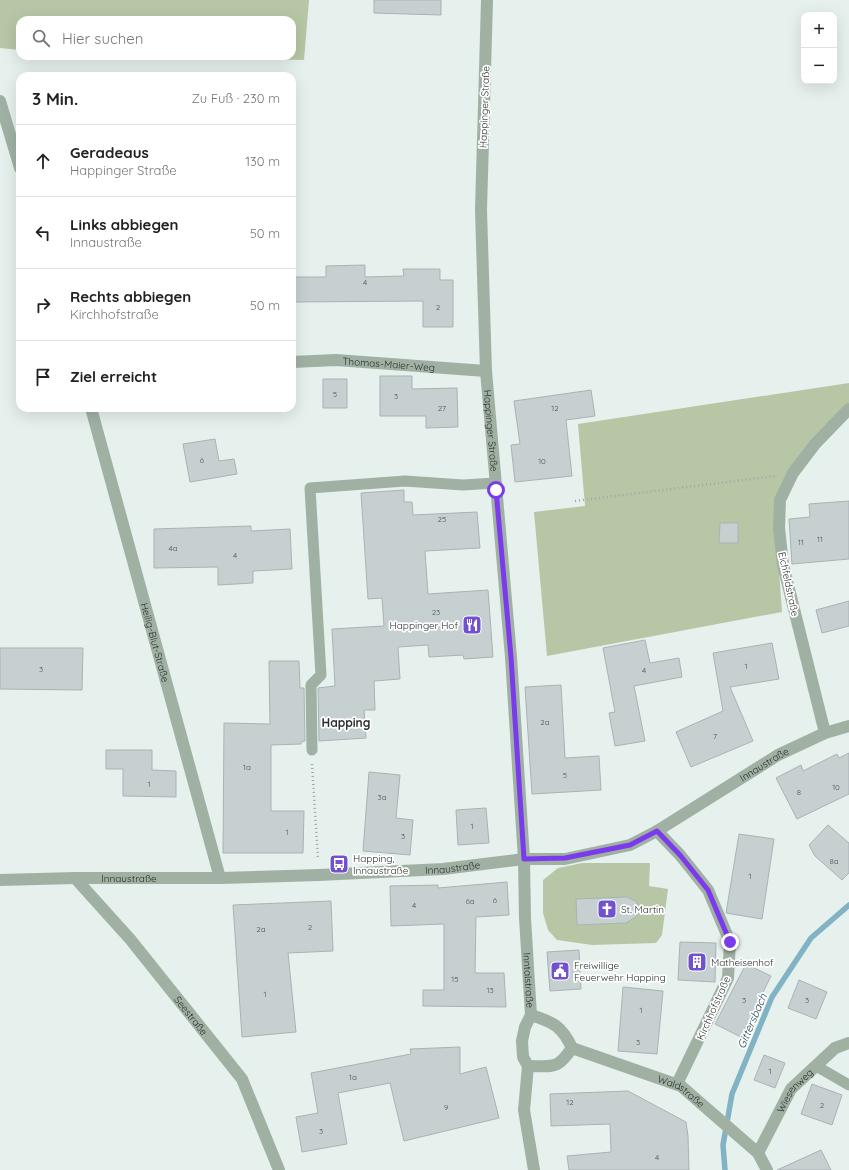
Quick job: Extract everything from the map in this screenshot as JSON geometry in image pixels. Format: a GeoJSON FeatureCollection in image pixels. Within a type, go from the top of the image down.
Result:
{"type":"FeatureCollection","features":[{"type":"Feature","properties":{"kind":"street","name":"Happinger Straße"},"geometry":{"type":"LineString","coordinates":[[487,0],[481,210],[486,371],[511,657],[524,859]]}},
{"type":"Feature","properties":{"kind":"street"},"geometry":{"type":"LineString","coordinates":[[0,101],[16,155]]}},
{"type":"Feature","properties":{"kind":"street","name":"Thomas-Maier-Weg"},"geometry":{"type":"LineString","coordinates":[[296,362],[336,360],[486,371]]}},
{"type":"Feature","properties":{"kind":"street","name":"Eichfeldstraße"},"geometry":{"type":"LineString","coordinates":[[825,733],[783,565],[779,528],[780,500],[793,473],[815,444],[849,409]]}},
{"type":"Feature","properties":{"kind":"street","name":"Heilig-Blut-Straße"},"geometry":{"type":"LineString","coordinates":[[92,412],[220,878]]}},
{"type":"Feature","properties":{"kind":"street","name":"Innaustraße"},"geometry":{"type":"LineString","coordinates":[[0,880],[75,878],[220,878],[319,875],[443,870],[524,859],[565,858],[630,845],[657,831],[778,755],[825,733],[849,726]]}},
{"type":"Feature","properties":{"kind":"street","name":"Kirchhofstraße"},"geometry":{"type":"LineString","coordinates":[[657,831],[680,855],[708,890],[730,942],[728,978],[676,1084]]}},
{"type":"Feature","properties":{"kind":"street","name":"Inntalstraße"},"geometry":{"type":"LineString","coordinates":[[524,859],[525,918],[531,1015],[525,1027],[522,1041],[523,1057],[528,1066],[524,1110],[534,1170]]}},
{"type":"Feature","properties":{"kind":"street","name":"Seestraße"},"geometry":{"type":"LineString","coordinates":[[75,878],[130,939],[242,1079],[279,1170]]}},
{"type":"Feature","properties":{"kind":"street"},"geometry":{"type":"LineString","coordinates":[[528,1066],[556,1066],[564,1059],[572,1048],[567,1036],[558,1027],[531,1015]]}},
{"type":"Feature","properties":{"kind":"street","name":"Wiesenweg"},"geometry":{"type":"LineString","coordinates":[[758,1153],[791,1089],[835,1048],[849,1043]]}},
{"type":"Feature","properties":{"kind":"street","name":"Waldstraße"},"geometry":{"type":"LineString","coordinates":[[572,1048],[681,1086],[758,1153],[767,1170]]}},
{"type":"Feature","properties":{"kind":"lane"},"geometry":{"type":"LineString","coordinates":[[312,750],[311,685],[321,675],[310,488],[405,481],[463,485],[495,483]]}},
{"type":"Feature","properties":{"kind":"lane"},"geometry":{"type":"LineString","coordinates":[[816,1066],[849,1085]]}},
{"type":"Feature","properties":{"kind":"path"},"geometry":{"type":"LineString","coordinates":[[575,501],[793,473]]}},
{"type":"Feature","properties":{"kind":"path"},"geometry":{"type":"LineString","coordinates":[[312,750],[319,875]]}},
{"type":"Feature","properties":{"kind":"green space"},"geometry":{"type":"Polygon","coordinates":[[[0,0],[309,0],[304,60],[296,60],[296,16],[16,16],[16,50],[0,48],[0,0]]]}},
{"type":"Feature","properties":{"kind":"green space"},"geometry":{"type":"Polygon","coordinates":[[[849,383],[849,404],[774,501],[782,612],[547,656],[534,512],[585,506],[578,424],[849,383]]]}},
{"type":"Feature","properties":{"kind":"green space"},"geometry":{"type":"Polygon","coordinates":[[[582,863],[650,863],[649,886],[668,889],[662,935],[656,943],[592,945],[557,940],[548,930],[543,913],[543,880],[558,868],[582,863]]]}},
{"type":"Feature","properties":{"kind":"building"},"geometry":{"type":"Polygon","coordinates":[[[374,0],[441,0],[441,15],[374,13],[374,0]]]}},
{"type":"Feature","properties":{"kind":"building"},"geometry":{"type":"Polygon","coordinates":[[[365,265],[365,277],[404,276],[403,269],[440,269],[440,280],[453,280],[453,327],[423,327],[423,301],[296,302],[296,277],[326,277],[326,266],[365,265]]]}},
{"type":"Feature","properties":{"kind":"building"},"geometry":{"type":"Polygon","coordinates":[[[380,376],[412,376],[412,389],[457,388],[458,427],[426,428],[426,416],[380,416],[380,376]]]}},
{"type":"Feature","properties":{"kind":"building"},"geometry":{"type":"Polygon","coordinates":[[[323,379],[347,379],[347,408],[323,408],[323,379]]]}},
{"type":"Feature","properties":{"kind":"building"},"geometry":{"type":"Polygon","coordinates":[[[591,390],[595,416],[566,420],[572,476],[515,482],[511,445],[520,444],[514,401],[591,390]]]}},
{"type":"Feature","properties":{"kind":"building"},"geometry":{"type":"Polygon","coordinates":[[[215,439],[219,461],[234,459],[237,474],[190,482],[183,444],[215,439]]]}},
{"type":"Feature","properties":{"kind":"building"},"geometry":{"type":"Polygon","coordinates":[[[404,490],[404,502],[412,502],[413,515],[477,512],[480,548],[425,551],[428,594],[488,590],[493,657],[464,659],[463,655],[429,657],[428,645],[398,647],[400,679],[374,681],[375,710],[364,710],[366,738],[319,741],[318,688],[335,686],[332,629],[384,626],[382,598],[368,599],[361,493],[404,490]]]}},
{"type":"Feature","properties":{"kind":"building"},"geometry":{"type":"Polygon","coordinates":[[[849,501],[849,559],[792,564],[789,519],[810,517],[809,504],[849,501]]]}},
{"type":"Feature","properties":{"kind":"building"},"geometry":{"type":"Polygon","coordinates":[[[720,523],[738,523],[738,543],[719,543],[720,523]]]}},
{"type":"Feature","properties":{"kind":"building"},"geometry":{"type":"Polygon","coordinates":[[[251,526],[251,531],[290,529],[292,569],[253,571],[253,583],[218,585],[218,567],[154,568],[154,529],[251,526]]]}},
{"type":"Feature","properties":{"kind":"building"},"geometry":{"type":"Polygon","coordinates":[[[849,601],[849,626],[822,633],[816,610],[849,601]]]}},
{"type":"Feature","properties":{"kind":"building"},"geometry":{"type":"Polygon","coordinates":[[[645,640],[650,663],[679,658],[682,677],[634,686],[645,741],[615,746],[609,713],[615,712],[603,648],[645,640]]]}},
{"type":"Feature","properties":{"kind":"building"},"geometry":{"type":"Polygon","coordinates":[[[772,643],[779,679],[730,687],[753,741],[691,767],[676,732],[723,711],[713,653],[772,643]]]}},
{"type":"Feature","properties":{"kind":"building"},"geometry":{"type":"Polygon","coordinates":[[[0,648],[83,648],[82,690],[0,689],[0,648]]]}},
{"type":"Feature","properties":{"kind":"building"},"geometry":{"type":"Polygon","coordinates":[[[269,661],[299,661],[300,688],[304,688],[305,741],[301,742],[301,744],[271,745],[271,811],[304,811],[303,853],[223,853],[224,723],[270,724],[269,661]]]}},
{"type":"Feature","properties":{"kind":"building"},"geometry":{"type":"Polygon","coordinates":[[[561,685],[565,758],[599,756],[601,790],[532,794],[525,687],[561,685]]]}},
{"type":"Feature","properties":{"kind":"building"},"geometry":{"type":"Polygon","coordinates":[[[106,750],[152,750],[152,770],[176,771],[176,797],[123,796],[123,769],[106,769],[106,750]]]}},
{"type":"Feature","properties":{"kind":"building"},"geometry":{"type":"Polygon","coordinates":[[[849,753],[849,794],[797,819],[776,778],[801,765],[803,771],[837,754],[839,758],[849,753]]]}},
{"type":"Feature","properties":{"kind":"building"},"geometry":{"type":"Polygon","coordinates":[[[369,772],[400,775],[396,818],[413,820],[410,855],[363,851],[369,772]]]}},
{"type":"Feature","properties":{"kind":"building"},"geometry":{"type":"Polygon","coordinates":[[[486,808],[489,843],[458,845],[456,810],[486,808]]]}},
{"type":"Feature","properties":{"kind":"building"},"geometry":{"type":"Polygon","coordinates":[[[828,825],[849,843],[849,873],[842,880],[815,856],[809,845],[828,825]]]}},
{"type":"Feature","properties":{"kind":"building"},"geometry":{"type":"Polygon","coordinates":[[[739,834],[774,839],[762,919],[726,913],[739,834]]]}},
{"type":"Feature","properties":{"kind":"building"},"geometry":{"type":"Polygon","coordinates":[[[507,882],[509,915],[476,917],[475,973],[504,973],[506,1007],[423,1006],[423,990],[444,990],[444,924],[391,926],[390,886],[438,885],[438,888],[507,882]]]}},
{"type":"Feature","properties":{"kind":"building","name":"St. Martin"},"geometry":{"type":"Polygon","coordinates":[[[627,897],[637,902],[637,916],[626,923],[577,925],[576,899],[627,897]]]}},
{"type":"Feature","properties":{"kind":"building"},"geometry":{"type":"Polygon","coordinates":[[[331,901],[333,951],[288,953],[296,1032],[242,1037],[233,905],[331,901]]]}},
{"type":"Feature","properties":{"kind":"building","name":"Matheisenhof"},"geometry":{"type":"Polygon","coordinates":[[[680,942],[716,943],[715,982],[678,980],[680,942]]]}},
{"type":"Feature","properties":{"kind":"building"},"geometry":{"type":"Polygon","coordinates":[[[579,950],[581,989],[550,991],[547,952],[579,950]]]}},
{"type":"Feature","properties":{"kind":"building"},"geometry":{"type":"Polygon","coordinates":[[[746,964],[771,976],[741,1037],[715,1024],[746,964]]]}},
{"type":"Feature","properties":{"kind":"building"},"geometry":{"type":"Polygon","coordinates":[[[799,980],[827,992],[816,1019],[788,1008],[799,980]]]}},
{"type":"Feature","properties":{"kind":"building"},"geometry":{"type":"Polygon","coordinates":[[[623,987],[663,991],[657,1054],[618,1051],[623,987]]]}},
{"type":"Feature","properties":{"kind":"building"},"geometry":{"type":"Polygon","coordinates":[[[460,1047],[460,1074],[486,1067],[499,1118],[404,1141],[390,1083],[338,1093],[347,1144],[302,1152],[296,1117],[318,1113],[311,1073],[411,1054],[410,1049],[460,1047]]]}},
{"type":"Feature","properties":{"kind":"building"},"geometry":{"type":"Polygon","coordinates":[[[764,1055],[785,1063],[775,1088],[754,1080],[764,1055]]]}},
{"type":"Feature","properties":{"kind":"building"},"geometry":{"type":"Polygon","coordinates":[[[812,1084],[842,1095],[832,1125],[801,1114],[812,1084]]]}},
{"type":"Feature","properties":{"kind":"building"},"geometry":{"type":"Polygon","coordinates":[[[628,1091],[686,1122],[689,1170],[569,1170],[567,1156],[611,1152],[610,1124],[551,1126],[550,1094],[628,1091]]]}},
{"type":"Feature","properties":{"kind":"building"},"geometry":{"type":"Polygon","coordinates":[[[821,1150],[831,1170],[777,1170],[821,1150]]]}},
{"type":"Feature","properties":{"kind":"waterway","name":"Gittersbach"},"geometry":{"type":"LineString","coordinates":[[725,1170],[723,1145],[732,1094],[772,997],[811,938],[849,905]]}},
{"type":"Feature","properties":{"kind":"place","name":"Happinger Hof"},"geometry":{"type":"Point","coordinates":[472,625]}},
{"type":"Feature","properties":{"kind":"place","name":"Happing, Innaustraße"},"geometry":{"type":"Point","coordinates":[339,864]}},
{"type":"Feature","properties":{"kind":"place","name":"St. Martin"},"geometry":{"type":"Point","coordinates":[607,909]}},
{"type":"Feature","properties":{"kind":"place","name":"Matheisenhof"},"geometry":{"type":"Point","coordinates":[697,962]}},
{"type":"Feature","properties":{"kind":"place","name":"Freiwillige Feuerwehr Happing"},"geometry":{"type":"Point","coordinates":[560,971]}},
{"type":"Feature","properties":{"kind":"district","name":"Happing"},"geometry":{"type":"Point","coordinates":[346,723]}},
{"type":"Feature","properties":{"kind":"route"},"geometry":{"type":"LineString","coordinates":[[496,490],[511,657],[524,859],[565,858],[630,845],[657,831],[680,855],[708,890],[730,942]]}}]}
